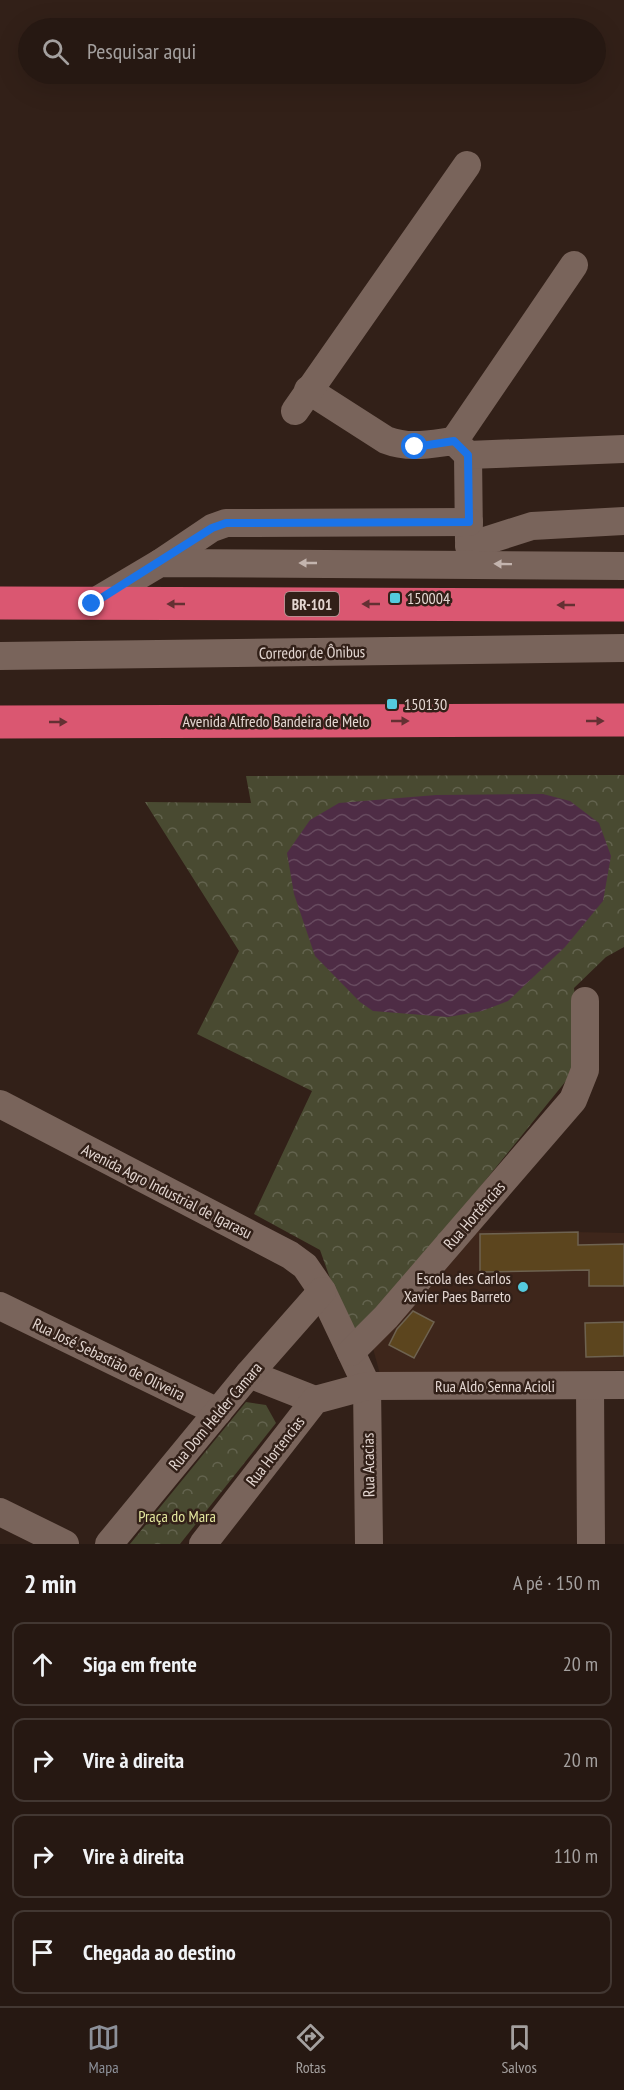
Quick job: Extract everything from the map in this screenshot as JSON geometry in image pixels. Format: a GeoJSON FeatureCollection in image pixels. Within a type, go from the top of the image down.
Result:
{"type":"FeatureCollection","features":[{"type":"Feature","properties":{"kind":"highway","name":"BR-101"},"geometry":{"type":"LineString","coordinates":[[0,603],[624,605]]}},
{"type":"Feature","properties":{"kind":"highway","name":"Avenida Alfredo Bandeira de Melo"},"geometry":{"type":"LineString","coordinates":[[0,722],[624,720]]}},
{"type":"Feature","properties":{"kind":"street"},"geometry":{"type":"LineString","coordinates":[[467,165],[302,400],[398,445],[461,448],[624,449]]}},
{"type":"Feature","properties":{"kind":"street"},"geometry":{"type":"LineString","coordinates":[[469,544],[461,448],[574,265]]}},
{"type":"Feature","properties":{"kind":"street"},"geometry":{"type":"LineString","coordinates":[[160,563],[469,544],[532,526],[624,521]]}},
{"type":"Feature","properties":{"kind":"street"},"geometry":{"type":"LineString","coordinates":[[92,604],[212,528],[226,523],[469,544],[624,566]]}},
{"type":"Feature","properties":{"kind":"street","name":"Corredor de Ônibus"},"geometry":{"type":"LineString","coordinates":[[0,656],[624,648]]}},
{"type":"Feature","properties":{"kind":"street","name":"Rua Hortências"},"geometry":{"type":"LineString","coordinates":[[351,1352],[386,1317],[573,1100],[585,1070],[585,1000]]}},
{"type":"Feature","properties":{"kind":"street","name":"Avenida Agro Industrial de Igarasu"},"geometry":{"type":"LineString","coordinates":[[0,1104],[290,1255],[305,1266],[322,1291],[367,1386]]}},
{"type":"Feature","properties":{"kind":"street","name":"Rua Dom Helder Camara"},"geometry":{"type":"LineString","coordinates":[[109,1544],[249,1374],[322,1291]]}},
{"type":"Feature","properties":{"kind":"street","name":"Rua José Sebastião de Oliveira"},"geometry":{"type":"LineString","coordinates":[[0,1306],[218,1412]]}},
{"type":"Feature","properties":{"kind":"street"},"geometry":{"type":"LineString","coordinates":[[249,1374],[315,1400]]}},
{"type":"Feature","properties":{"kind":"street","name":"Rua Aldo Senna Acioli"},"geometry":{"type":"LineString","coordinates":[[367,1386],[624,1385]]}},
{"type":"Feature","properties":{"kind":"street","name":"Rua Hortencias"},"geometry":{"type":"LineString","coordinates":[[203,1544],[315,1400],[367,1386]]}},
{"type":"Feature","properties":{"kind":"street","name":"Rua Acacias"},"geometry":{"type":"LineString","coordinates":[[367,1386],[369,1544]]}},
{"type":"Feature","properties":{"kind":"street"},"geometry":{"type":"LineString","coordinates":[[590,1386],[591,1544]]}},
{"type":"Feature","properties":{"kind":"street"},"geometry":{"type":"LineString","coordinates":[[0,1512],[65,1544]]}},
{"type":"Feature","properties":{"kind":"shaded area","name":"Escola des Carlos Xavier Paes Barreto"},"geometry":{"type":"Polygon","coordinates":[[[477,1230],[624,1233],[624,1370],[380,1374],[371,1341],[477,1230]]]}},
{"type":"Feature","properties":{"kind":"green space"},"geometry":{"type":"Polygon","coordinates":[[[624,775],[624,947],[606,957],[574,988],[580,1042],[574,1071],[364,1330],[347,1326],[320,1250],[254,1214],[312,1091],[197,1034],[239,951],[145,802],[251,803],[246,776],[624,775]]]}},
{"type":"Feature","properties":{"kind":"green space","name":"Praça do Mara"},"geometry":{"type":"Polygon","coordinates":[[[246,1402],[266,1405],[276,1423],[180,1544],[130,1544],[246,1402]]]}},
{"type":"Feature","properties":{"kind":"water"},"geometry":{"type":"Polygon","coordinates":[[[543,794],[570,801],[599,823],[611,856],[603,901],[565,947],[508,1001],[482,1011],[448,1017],[373,1011],[360,1002],[315,956],[294,894],[287,853],[310,820],[339,803],[436,795],[543,794]]]}},
{"type":"Feature","properties":{"kind":"building"},"geometry":{"type":"Polygon","coordinates":[[[578,1232],[578,1245],[624,1244],[624,1286],[589,1286],[589,1270],[480,1272],[480,1234],[578,1232]]]}},
{"type":"Feature","properties":{"kind":"building"},"geometry":{"type":"Polygon","coordinates":[[[413,1311],[434,1322],[414,1358],[389,1345],[397,1329],[413,1311]]]}},
{"type":"Feature","properties":{"kind":"building"},"geometry":{"type":"Polygon","coordinates":[[[624,1322],[624,1356],[586,1357],[585,1323],[624,1322]]]}},
{"type":"Feature","properties":{"kind":"place","name":"150004"},"geometry":{"type":"Point","coordinates":[395,598]}},
{"type":"Feature","properties":{"kind":"place","name":"150130"},"geometry":{"type":"Point","coordinates":[392,704]}},
{"type":"Feature","properties":{"kind":"place","name":"Escola des Carlos Xavier Paes Barreto"},"geometry":{"type":"Point","coordinates":[523,1287]}},
{"type":"Feature","properties":{"kind":"route"},"geometry":{"type":"LineString","coordinates":[[92,604],[212,528],[226,523],[469,522],[468,455],[454,441],[415,447]]}}]}
